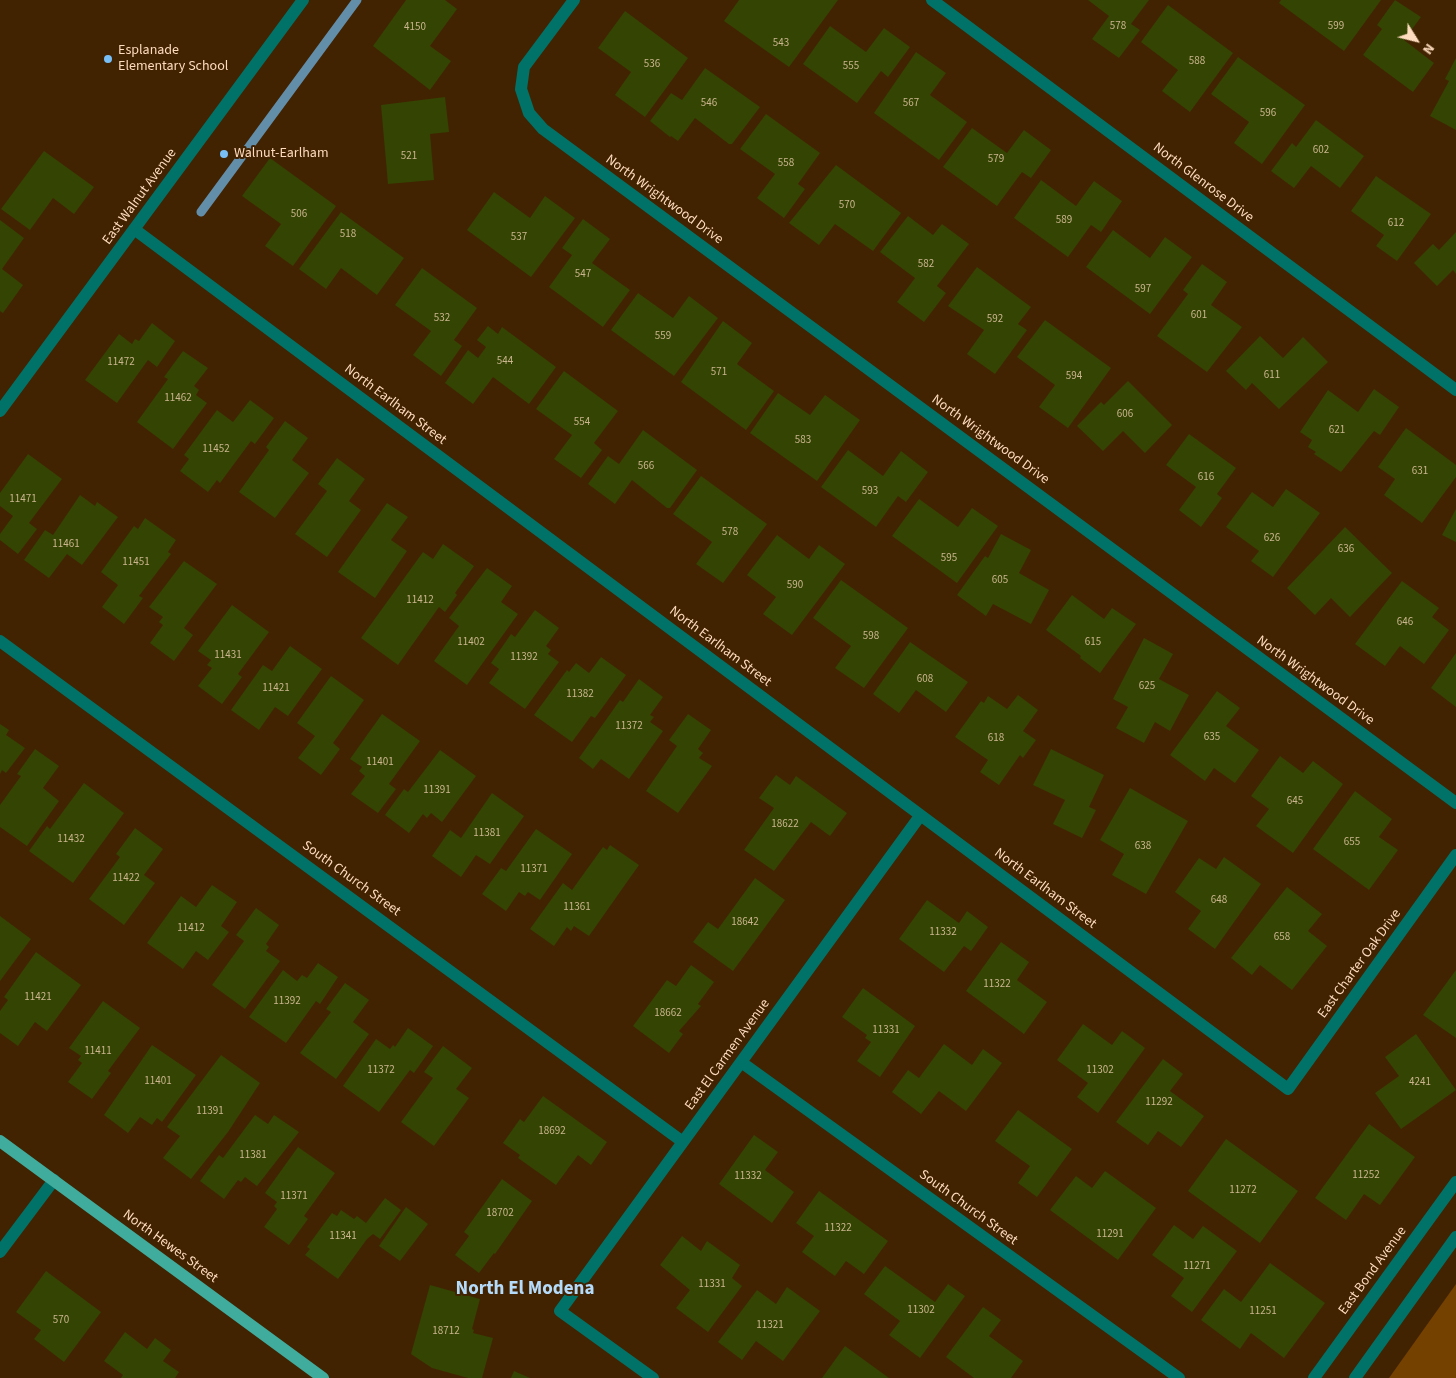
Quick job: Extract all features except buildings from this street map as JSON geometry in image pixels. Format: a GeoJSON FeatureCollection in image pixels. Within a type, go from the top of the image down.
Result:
{"type":"FeatureCollection","features":[{"type":"Feature","properties":{"kind":"main road","name":"North Hewes Street"},"geometry":{"type":"LineString","coordinates":[[0,1141],[323,1378]]}},
{"type":"Feature","properties":{"kind":"street","name":"East Walnut Avenue"},"geometry":{"type":"LineString","coordinates":[[0,411],[303,0]]}},
{"type":"Feature","properties":{"kind":"street","name":"North Wrightwood Drive"},"geometry":{"type":"LineString","coordinates":[[574,0],[524,67],[521,89],[529,114],[543,129],[1456,804]]}},
{"type":"Feature","properties":{"kind":"street","name":"North Glenrose Drive"},"geometry":{"type":"LineString","coordinates":[[932,0],[1456,390]]}},
{"type":"Feature","properties":{"kind":"street","name":"North Earlham Street"},"geometry":{"type":"LineString","coordinates":[[134,229],[1288,1090]]}},
{"type":"Feature","properties":{"kind":"street","name":"South Church Street"},"geometry":{"type":"LineString","coordinates":[[0,641],[683,1142]]}},
{"type":"Feature","properties":{"kind":"street","name":"East El Carmen Avenue"},"geometry":{"type":"LineString","coordinates":[[653,1378],[560,1311],[920,816]]}},
{"type":"Feature","properties":{"kind":"street","name":"East Charter Oak Drive"},"geometry":{"type":"LineString","coordinates":[[1288,1090],[1456,855]]}},
{"type":"Feature","properties":{"kind":"street","name":"South Church Street"},"geometry":{"type":"LineString","coordinates":[[741,1062],[1179,1378]]}},
{"type":"Feature","properties":{"kind":"street"},"geometry":{"type":"LineString","coordinates":[[0,1252],[54,1180]]}},
{"type":"Feature","properties":{"kind":"street","name":"East Bond Avenue"},"geometry":{"type":"LineString","coordinates":[[1314,1378],[1456,1182]]}},
{"type":"Feature","properties":{"kind":"street"},"geometry":{"type":"LineString","coordinates":[[1355,1378],[1456,1236]]}},
{"type":"Feature","properties":{"kind":"shaded area"},"geometry":{"type":"Polygon","coordinates":[[[1456,1284],[1456,1378],[1389,1378],[1456,1284]]]}},
{"type":"Feature","properties":{"kind":"waterway"},"geometry":{"type":"LineString","coordinates":[[201,212],[357,0]]}},
{"type":"Feature","properties":{"kind":"place","name":"Esplanade Elementary School"},"geometry":{"type":"Point","coordinates":[108,59]}},
{"type":"Feature","properties":{"kind":"place","name":"Walnut-Earlham"},"geometry":{"type":"Point","coordinates":[224,154]}},
{"type":"Feature","properties":{"kind":"district","name":"North El Modena"},"geometry":{"type":"Point","coordinates":[525,1290]}}]}
